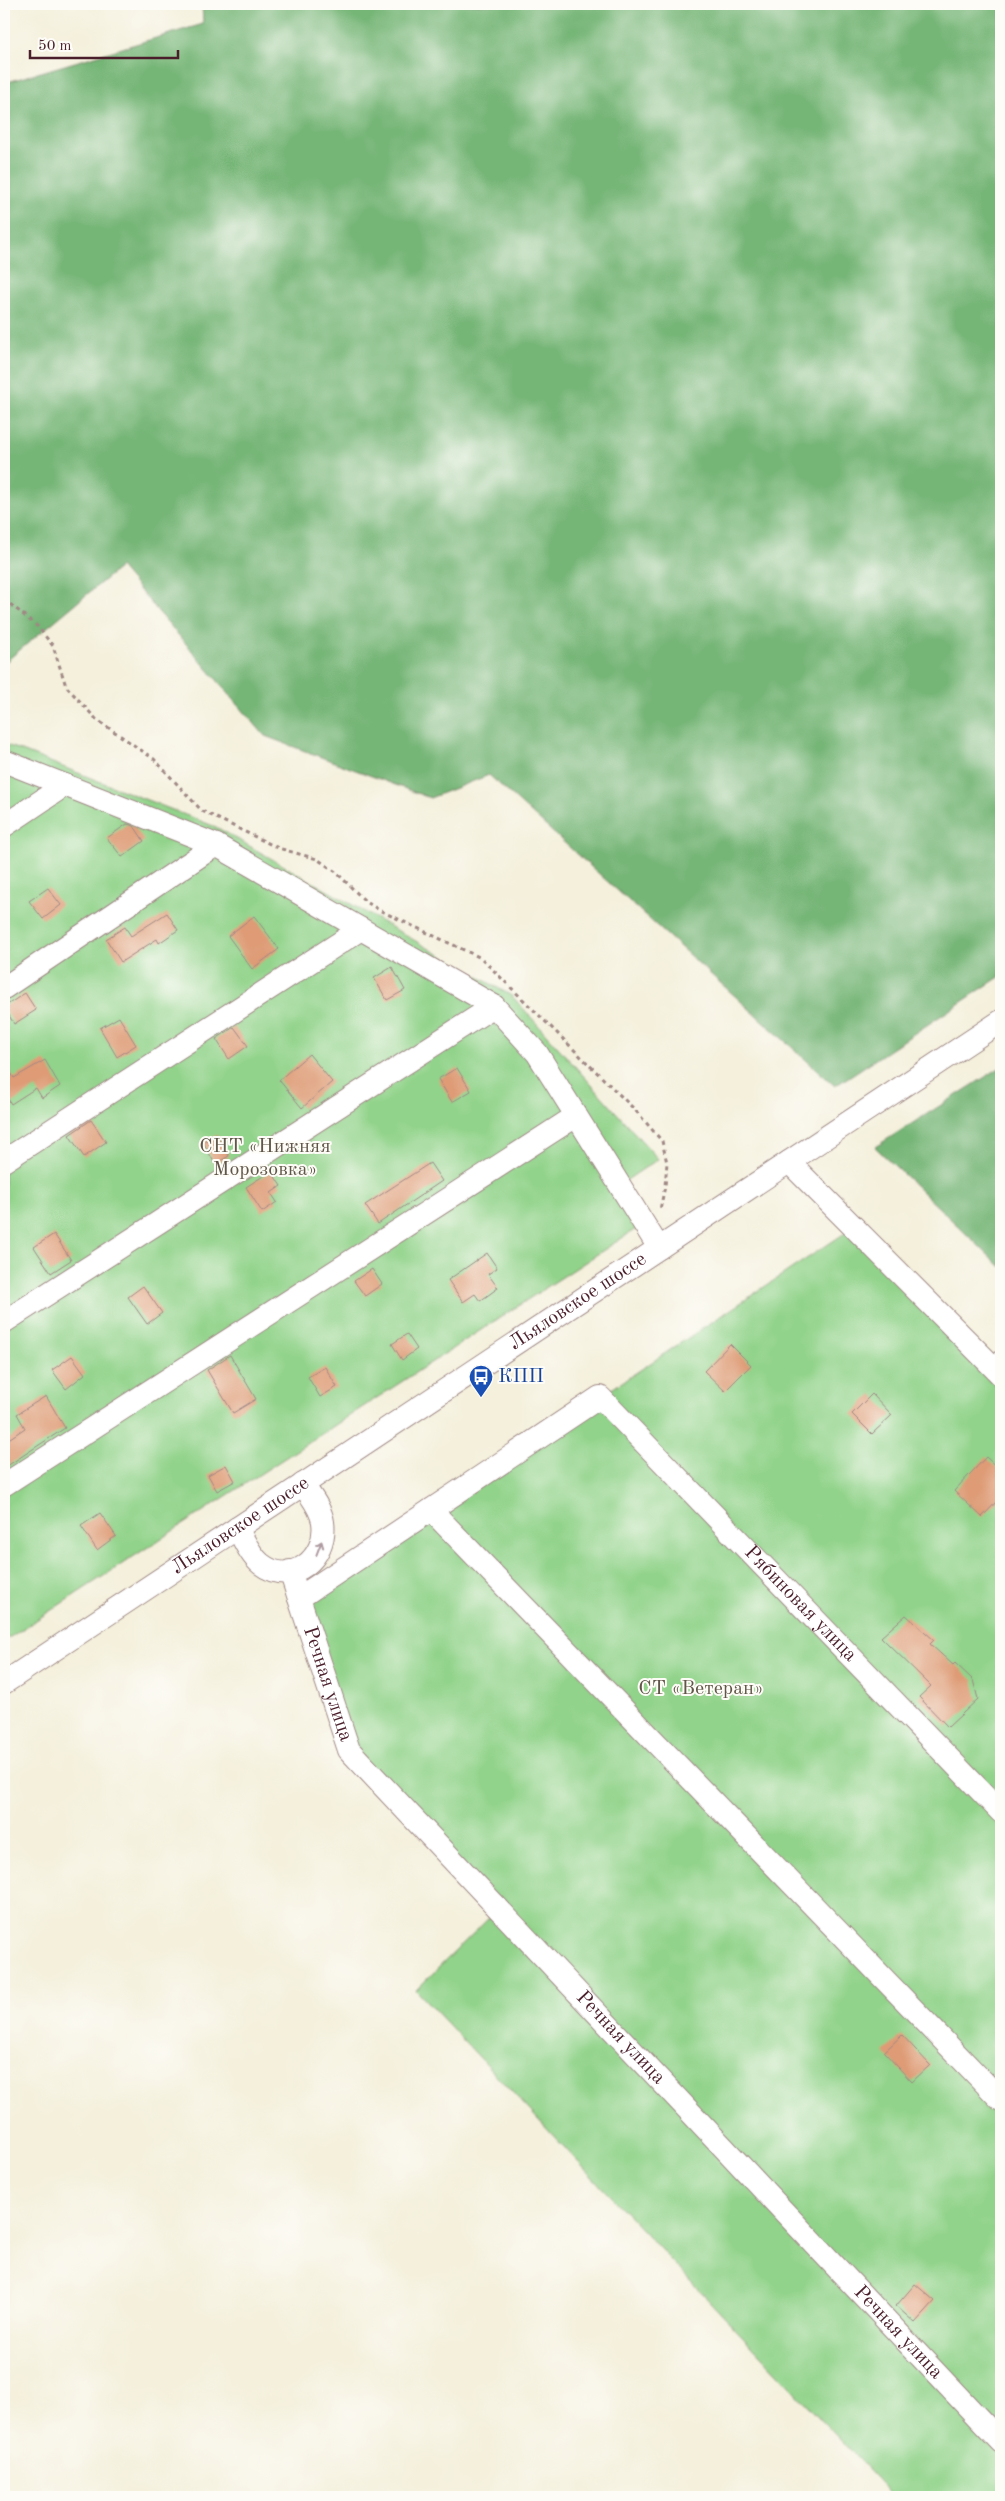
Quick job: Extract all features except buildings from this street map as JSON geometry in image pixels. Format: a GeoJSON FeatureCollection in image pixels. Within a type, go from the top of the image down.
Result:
{"type":"FeatureCollection","features":[{"type":"Feature","properties":{"kind":"street"},"geometry":{"type":"LineString","coordinates":[[4,761],[216,845],[494,1006],[537,1053],[659,1248]]}},
{"type":"Feature","properties":{"kind":"street"},"geometry":{"type":"LineString","coordinates":[[4,826],[65,785]]}},
{"type":"Feature","properties":{"kind":"street"},"geometry":{"type":"LineString","coordinates":[[4,988],[216,845]]}},
{"type":"Feature","properties":{"kind":"street"},"geometry":{"type":"LineString","coordinates":[[4,1161],[361,929]]}},
{"type":"Feature","properties":{"kind":"street"},"geometry":{"type":"LineString","coordinates":[[4,1322],[494,1006]]}},
{"type":"Feature","properties":{"kind":"street","name":"Льяловское шоссе"},"geometry":{"type":"LineString","coordinates":[[4,1683],[1001,1021]]}},
{"type":"Feature","properties":{"kind":"street"},"geometry":{"type":"LineString","coordinates":[[4,1485],[576,1116]]}},
{"type":"Feature","properties":{"kind":"street"},"geometry":{"type":"LineString","coordinates":[[789,1162],[1001,1375]]}},
{"type":"Feature","properties":{"kind":"street","name":"Рябиновая улица"},"geometry":{"type":"LineString","coordinates":[[431,1510],[600,1397],[1001,1812]]}},
{"type":"Feature","properties":{"kind":"street"},"geometry":{"type":"LineString","coordinates":[[237,1528],[261,1564],[273,1570],[290,1571],[307,1565],[316,1556],[324,1534],[319,1510],[303,1484]]}},
{"type":"Feature","properties":{"kind":"street"},"geometry":{"type":"LineString","coordinates":[[299,1598],[431,1510],[1001,2100]]}},
{"type":"Feature","properties":{"kind":"street","name":"Речная улица"},"geometry":{"type":"LineString","coordinates":[[290,1571],[349,1750],[1001,2442]]}},
{"type":"Feature","properties":{"kind":"green space"},"geometry":{"type":"Polygon","coordinates":[[[202,4],[1001,4],[1001,976],[835,1086],[489,775],[430,798],[265,736],[120,567],[4,663],[4,83],[203,24],[202,4]]]}},
{"type":"Feature","properties":{"kind":"green space","name":"СНТ «Нижняя Морозовка»"},"geometry":{"type":"Polygon","coordinates":[[[4,744],[216,827],[512,996],[658,1159],[615,1188],[639,1227],[4,1641],[4,744]]]}},
{"type":"Feature","properties":{"kind":"green space"},"geometry":{"type":"Polygon","coordinates":[[[1001,1067],[1001,1267],[875,1147],[1001,1067]]]}},
{"type":"Feature","properties":{"kind":"green space","name":"СТ «Ветеран»"},"geometry":{"type":"Polygon","coordinates":[[[854,1227],[1001,1375],[1001,2497],[894,2497],[416,1990],[498,1909],[349,1750],[299,1598],[854,1227]]]}},
{"type":"Feature","properties":{"kind":"place","name":"КПП"},"geometry":{"type":"Point","coordinates":[481,1398]}}]}
